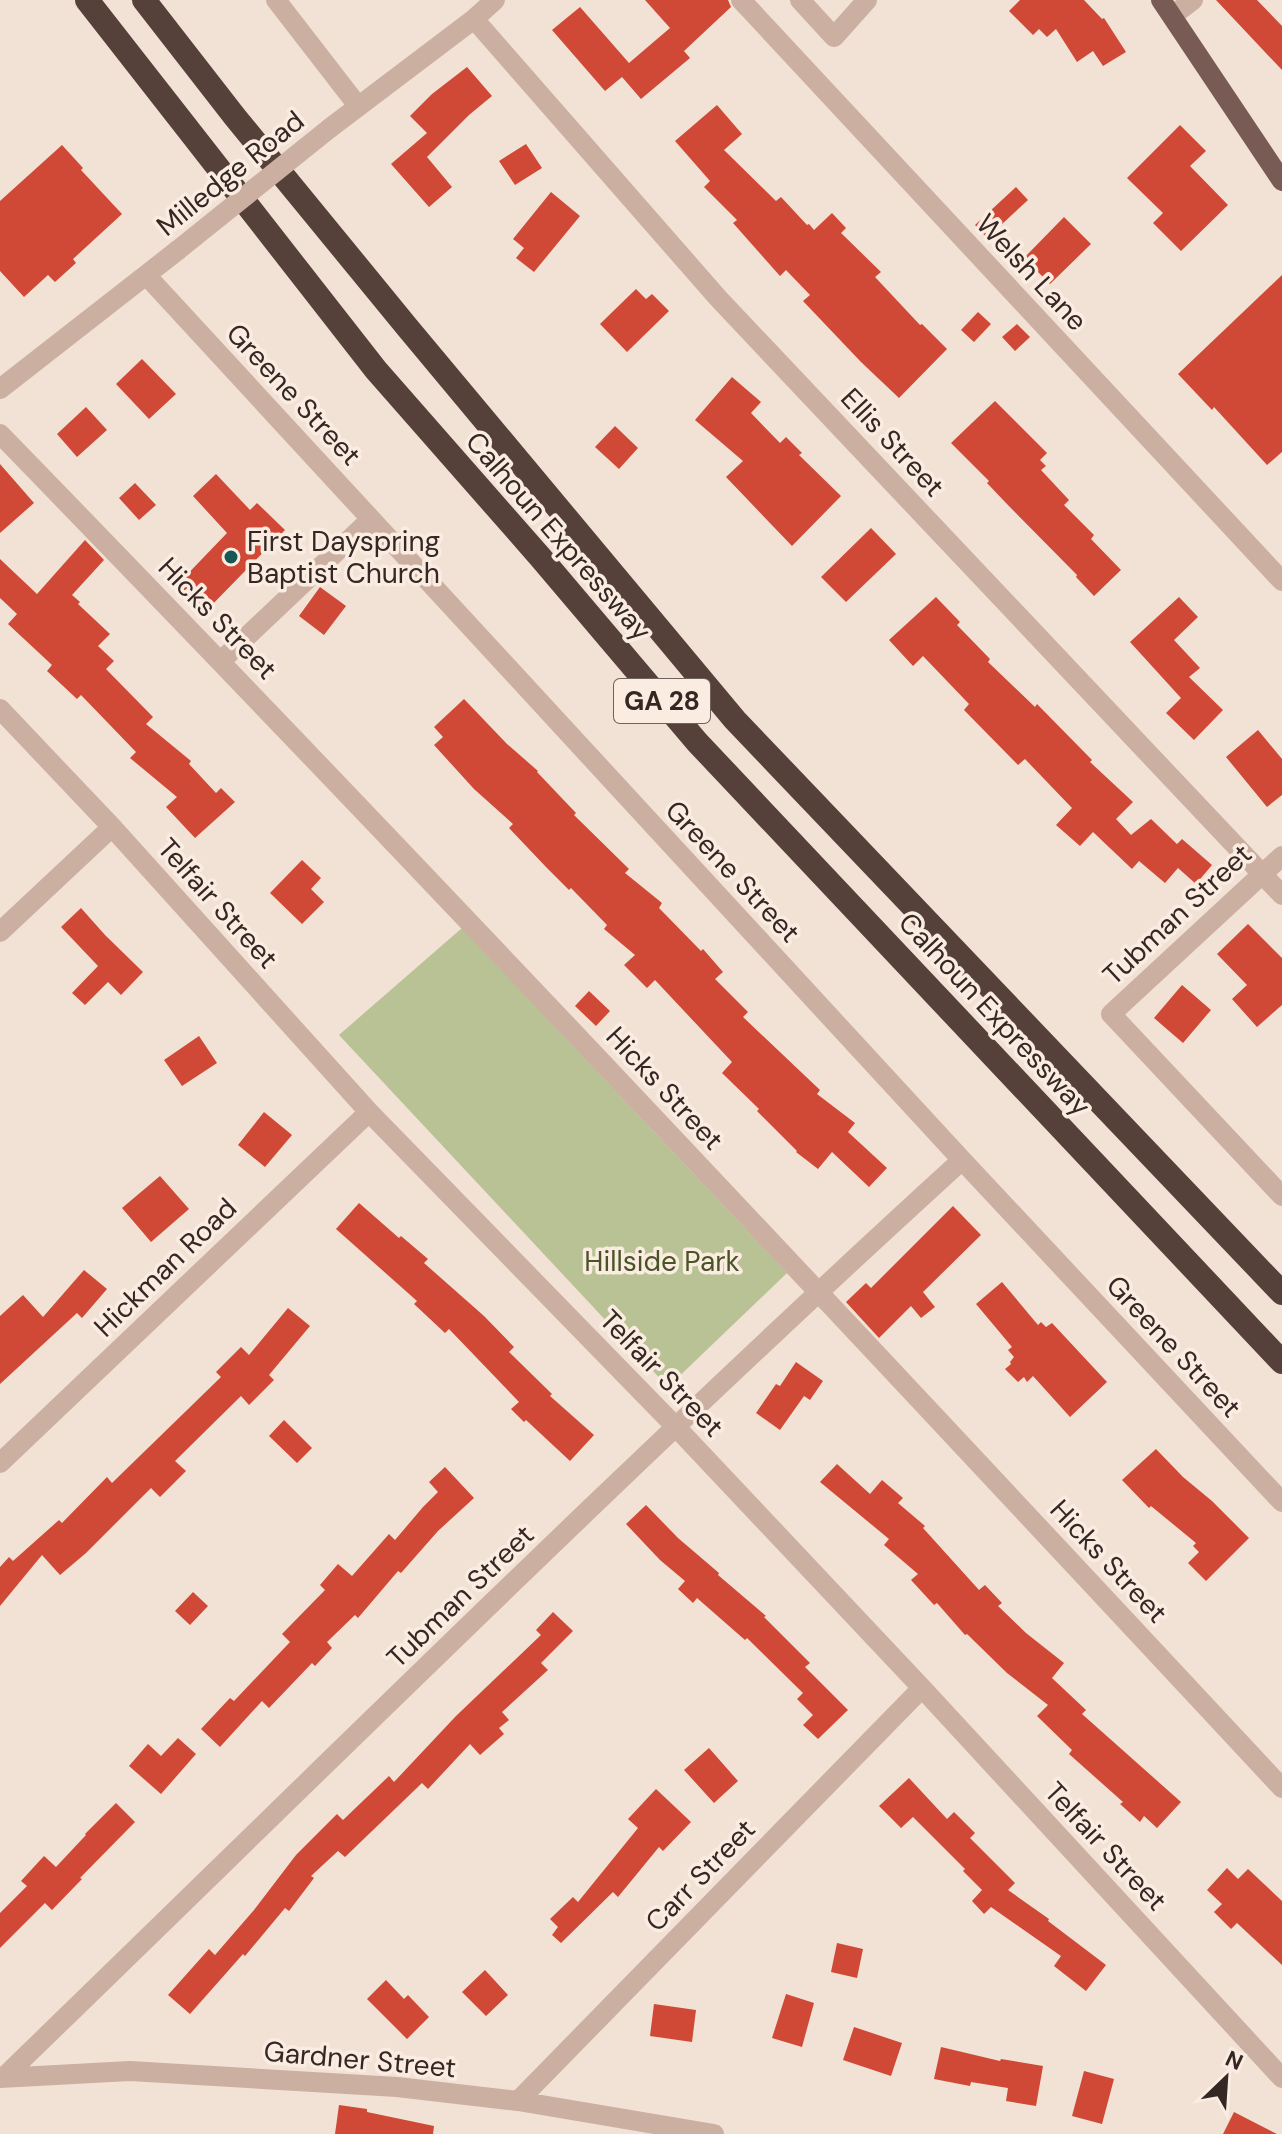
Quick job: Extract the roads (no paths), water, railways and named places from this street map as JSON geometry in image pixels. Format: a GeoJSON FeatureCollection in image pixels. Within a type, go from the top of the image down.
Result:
{"type":"FeatureCollection","features":[{"type":"Feature","properties":{"kind":"highway","name":"Calhoun Expressway"},"geometry":{"type":"LineString","coordinates":[[87,0],[376,370],[697,742],[1282,1362]]}},
{"type":"Feature","properties":{"kind":"highway","name":"Calhoun Expressway"},"geometry":{"type":"LineString","coordinates":[[144,0],[235,117],[407,327],[735,720],[1282,1293]]}},
{"type":"Feature","properties":{"kind":"main road"},"geometry":{"type":"LineString","coordinates":[[1166,8],[1282,181]]}},
{"type":"Feature","properties":{"kind":"street"},"geometry":{"type":"LineString","coordinates":[[276,0],[358,106]]}},
{"type":"Feature","properties":{"kind":"street","name":"Milledge Road"},"geometry":{"type":"LineString","coordinates":[[0,389],[495,0]]}},
{"type":"Feature","properties":{"kind":"street","name":"Welsh Lane"},"geometry":{"type":"LineString","coordinates":[[741,0],[1282,581]]}},
{"type":"Feature","properties":{"kind":"street"},"geometry":{"type":"LineString","coordinates":[[800,0],[834,37],[867,0]]}},
{"type":"Feature","properties":{"kind":"street"},"geometry":{"type":"LineString","coordinates":[[1166,8],[1193,0]]}},
{"type":"Feature","properties":{"kind":"street","name":"Ellis Street"},"geometry":{"type":"LineString","coordinates":[[474,19],[718,298],[1282,895]]}},
{"type":"Feature","properties":{"kind":"street","name":"Greene Street"},"geometry":{"type":"LineString","coordinates":[[146,275],[962,1160],[1282,1502]]}},
{"type":"Feature","properties":{"kind":"street","name":"Hicks Street"},"geometry":{"type":"LineString","coordinates":[[0,434],[221,661],[819,1291],[1282,1788]]}},
{"type":"Feature","properties":{"kind":"street"},"geometry":{"type":"LineString","coordinates":[[221,661],[371,519]]}},
{"type":"Feature","properties":{"kind":"street","name":"Telfair Street"},"geometry":{"type":"LineString","coordinates":[[0,709],[112,827],[369,1112],[675,1426],[1282,2078]]}},
{"type":"Feature","properties":{"kind":"street"},"geometry":{"type":"LineString","coordinates":[[0,932],[112,827]]}},
{"type":"Feature","properties":{"kind":"street","name":"Tubman Street"},"geometry":{"type":"LineString","coordinates":[[1282,856],[1111,1014],[1282,1196]]}},
{"type":"Feature","properties":{"kind":"street","name":"Hickman Road"},"geometry":{"type":"LineString","coordinates":[[0,1463],[369,1112]]}},
{"type":"Feature","properties":{"kind":"street","name":"Tubman Street"},"geometry":{"type":"LineString","coordinates":[[2,2078],[675,1426],[962,1160]]}},
{"type":"Feature","properties":{"kind":"street","name":"Carr Street"},"geometry":{"type":"LineString","coordinates":[[518,2101],[922,1688]]}},
{"type":"Feature","properties":{"kind":"street","name":"Gardner Street"},"geometry":{"type":"LineString","coordinates":[[2,2078],[130,2071],[397,2087],[518,2101],[675,2131],[714,2134]]}},
{"type":"Feature","properties":{"kind":"place","name":"First Dayspring Baptist Church"},"geometry":{"type":"Point","coordinates":[231,557]}},
{"type":"Feature","properties":{"kind":"park label","name":"Hillside Park"},"geometry":{"type":"Point","coordinates":[662,1261]}}]}
